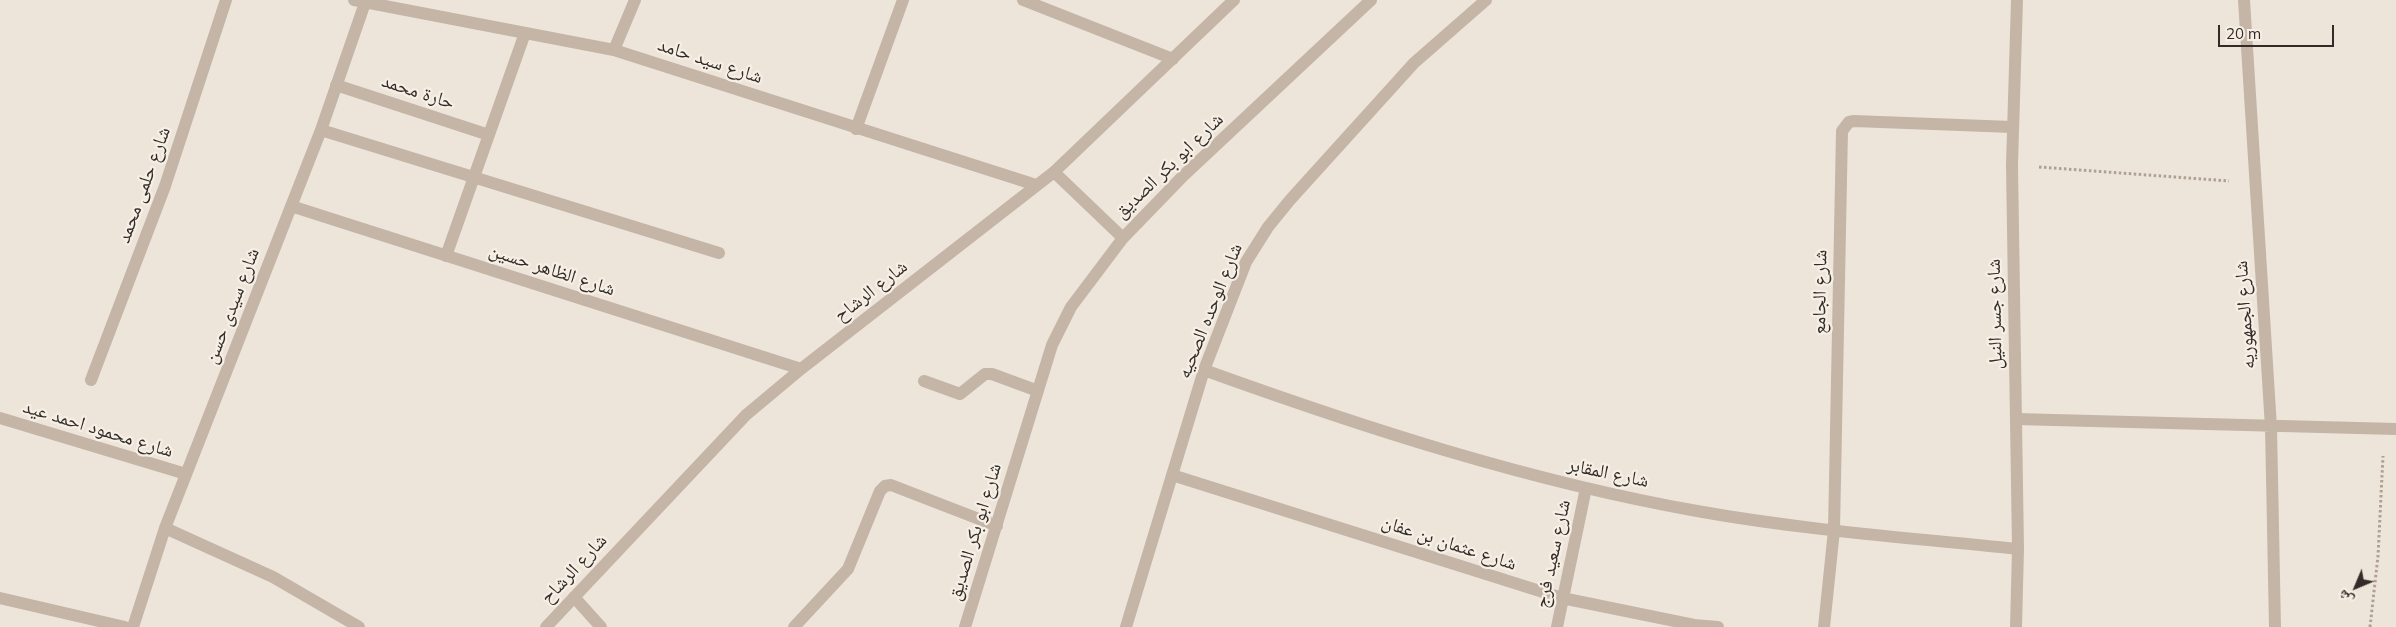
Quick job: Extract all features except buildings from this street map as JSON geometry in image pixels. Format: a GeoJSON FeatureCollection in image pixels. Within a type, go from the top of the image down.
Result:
{"type":"FeatureCollection","features":[{"type":"Feature","properties":{"kind":"street","name":"شارع حلمى محمد"},"geometry":{"type":"LineString","coordinates":[[91,380],[165,186],[226,0]]}},
{"type":"Feature","properties":{"kind":"street"},"geometry":{"type":"LineString","coordinates":[[614,50],[635,0]]}},
{"type":"Feature","properties":{"kind":"street"},"geometry":{"type":"LineString","coordinates":[[856,128],[903,0]]}},
{"type":"Feature","properties":{"kind":"street"},"geometry":{"type":"LineString","coordinates":[[1024,0],[1173,59]]}},
{"type":"Feature","properties":{"kind":"street","name":"شارع الرشاح"},"geometry":{"type":"LineString","coordinates":[[546,627],[746,415],[801,369],[1054,172],[1234,0]]}},
{"type":"Feature","properties":{"kind":"street","name":"شارع ابو بكر الصديق"},"geometry":{"type":"LineString","coordinates":[[965,627],[1052,345],[1071,307],[1122,238],[1183,176],[1371,0]]}},
{"type":"Feature","properties":{"kind":"street","name":"شارع الوحده الصحيه"},"geometry":{"type":"LineString","coordinates":[[1126,627],[1204,370],[1246,262],[1268,227],[1414,63],[1486,0]]}},
{"type":"Feature","properties":{"kind":"street","name":"شارع جسر النيل"},"geometry":{"type":"LineString","coordinates":[[2016,627],[2018,549],[2012,127],[2017,0]]}},
{"type":"Feature","properties":{"kind":"street","name":"شارع الجمهوريه"},"geometry":{"type":"LineString","coordinates":[[2244,0],[2270,427],[2275,627]]}},
{"type":"Feature","properties":{"kind":"street","name":"شارع سيد حامد"},"geometry":{"type":"LineString","coordinates":[[362,1],[614,50],[1036,185]]}},
{"type":"Feature","properties":{"kind":"street","name":"شارع سيدى حسن"},"geometry":{"type":"LineString","coordinates":[[133,627],[165,528],[321,130],[362,1]]}},
{"type":"Feature","properties":{"kind":"street"},"geometry":{"type":"LineString","coordinates":[[446,256],[526,33]]}},
{"type":"Feature","properties":{"kind":"street","name":"حارة محمد"},"geometry":{"type":"LineString","coordinates":[[336,85],[489,135]]}},
{"type":"Feature","properties":{"kind":"street","name":"شارع الجامع"},"geometry":{"type":"LineString","coordinates":[[1824,627],[1834,530],[1842,131],[1849,122],[1854,121],[2012,127]]}},
{"type":"Feature","properties":{"kind":"street"},"geometry":{"type":"LineString","coordinates":[[321,130],[719,252]]}},
{"type":"Feature","properties":{"kind":"street"},"geometry":{"type":"LineString","coordinates":[[1054,172],[1122,238]]}},
{"type":"Feature","properties":{"kind":"street","name":"شارع الظاهر حسين"},"geometry":{"type":"LineString","coordinates":[[291,206],[801,369]]}},
{"type":"Feature","properties":{"kind":"street","name":"شارع المقابر"},"geometry":{"type":"LineString","coordinates":[[1204,370],[1327,414],[1434,448],[1586,488],[1698,511],[1834,530],[2018,549]]}},
{"type":"Feature","properties":{"kind":"street"},"geometry":{"type":"LineString","coordinates":[[924,381],[960,394],[985,374],[992,374],[1038,391]]}},
{"type":"Feature","properties":{"kind":"street","name":"شارع محمود احمد عيد"},"geometry":{"type":"LineString","coordinates":[[0,418],[186,474]]}},
{"type":"Feature","properties":{"kind":"street"},"geometry":{"type":"LineString","coordinates":[[2016,419],[2390,429]]}},
{"type":"Feature","properties":{"kind":"street","name":"شارع عثمان بن عفان"},"geometry":{"type":"LineString","coordinates":[[1172,475],[1562,598],[1694,625],[1718,627]]}},
{"type":"Feature","properties":{"kind":"street"},"geometry":{"type":"LineString","coordinates":[[794,627],[848,569],[880,492],[885,486],[891,485],[996,526]]}},
{"type":"Feature","properties":{"kind":"street","name":"شارع سعيد فرج"},"geometry":{"type":"LineString","coordinates":[[1557,627],[1586,488]]}},
{"type":"Feature","properties":{"kind":"street"},"geometry":{"type":"LineString","coordinates":[[165,528],[273,577],[359,627]]}},
{"type":"Feature","properties":{"kind":"street"},"geometry":{"type":"LineString","coordinates":[[574,597],[601,627]]}},
{"type":"Feature","properties":{"kind":"street"},"geometry":{"type":"LineString","coordinates":[[0,598],[125,627]]}},
{"type":"Feature","properties":{"kind":"path"},"geometry":{"type":"LineString","coordinates":[[2012,165],[2255,183]]}},
{"type":"Feature","properties":{"kind":"path"},"geometry":{"type":"LineString","coordinates":[[2370,627],[2390,429]]}}]}
